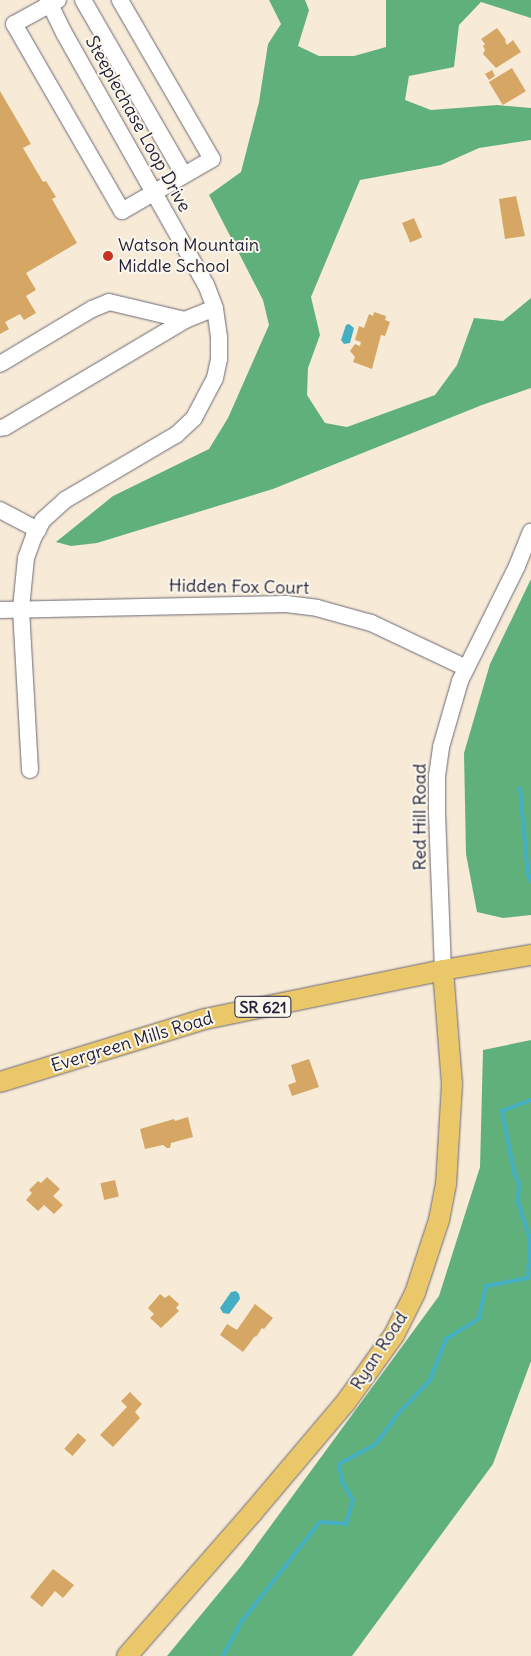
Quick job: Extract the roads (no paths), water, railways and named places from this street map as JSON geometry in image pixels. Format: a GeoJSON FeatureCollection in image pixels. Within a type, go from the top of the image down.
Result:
{"type":"FeatureCollection","features":[{"type":"Feature","properties":{"kind":"main road","name":"Evergreen Mills Road"},"geometry":{"type":"LineString","coordinates":[[0,1082],[205,1019],[443,970],[531,955]]}},
{"type":"Feature","properties":{"kind":"main road","name":"Ryan Road"},"geometry":{"type":"LineString","coordinates":[[127,1656],[346,1402],[394,1335],[415,1293],[439,1220],[446,1185],[452,1084],[443,970]]}},
{"type":"Feature","properties":{"kind":"street"},"geometry":{"type":"LineString","coordinates":[[83,0],[184,175]]}},
{"type":"Feature","properties":{"kind":"street"},"geometry":{"type":"LineString","coordinates":[[52,2],[14,24],[122,211],[212,159],[120,0]]}},
{"type":"Feature","properties":{"kind":"street","name":"Steeplechase Loop Drive"},"geometry":{"type":"LineString","coordinates":[[30,770],[21,608],[26,558],[38,530],[43,520],[65,500],[176,435],[194,418],[215,378],[219,359],[219,337],[215,308],[206,285],[153,192],[52,2]]}},
{"type":"Feature","properties":{"kind":"street"},"geometry":{"type":"LineString","coordinates":[[0,364],[92,309],[109,302],[185,320]]}},
{"type":"Feature","properties":{"kind":"street"},"geometry":{"type":"LineString","coordinates":[[0,428],[5,427],[185,320],[215,308]]}},
{"type":"Feature","properties":{"kind":"street"},"geometry":{"type":"LineString","coordinates":[[0,510],[38,530]]}},
{"type":"Feature","properties":{"kind":"street","name":"Red Hill Road"},"geometry":{"type":"LineString","coordinates":[[443,970],[437,776],[447,720],[466,668],[517,566],[531,532]]}},
{"type":"Feature","properties":{"kind":"street","name":"Hidden Fox Court"},"geometry":{"type":"LineString","coordinates":[[0,610],[21,608],[286,604],[317,608],[371,623],[466,668]]}},
{"type":"Feature","properties":{"kind":"water"},"geometry":{"type":"Polygon","coordinates":[[[349,324],[354,328],[350,343],[344,344],[341,340],[346,325],[349,324]]]}},
{"type":"Feature","properties":{"kind":"water"},"geometry":{"type":"Polygon","coordinates":[[[236,1291],[240,1299],[229,1314],[223,1313],[220,1308],[231,1292],[236,1291]]]}},
{"type":"Feature","properties":{"kind":"waterway"},"geometry":{"type":"LineString","coordinates":[[520,788],[528,874],[531,881]]}},
{"type":"Feature","properties":{"kind":"waterway"},"geometry":{"type":"LineString","coordinates":[[223,1656],[242,1621],[320,1522],[346,1524],[353,1500],[342,1482],[339,1464],[376,1444],[396,1416],[430,1380],[446,1339],[479,1318],[486,1286],[528,1278],[530,1239],[518,1203],[519,1184],[514,1172],[502,1111],[531,1100]]}},
{"type":"Feature","properties":{"kind":"place","name":"Watson Mountain Middle School"},"geometry":{"type":"Point","coordinates":[108,256]}}]}
